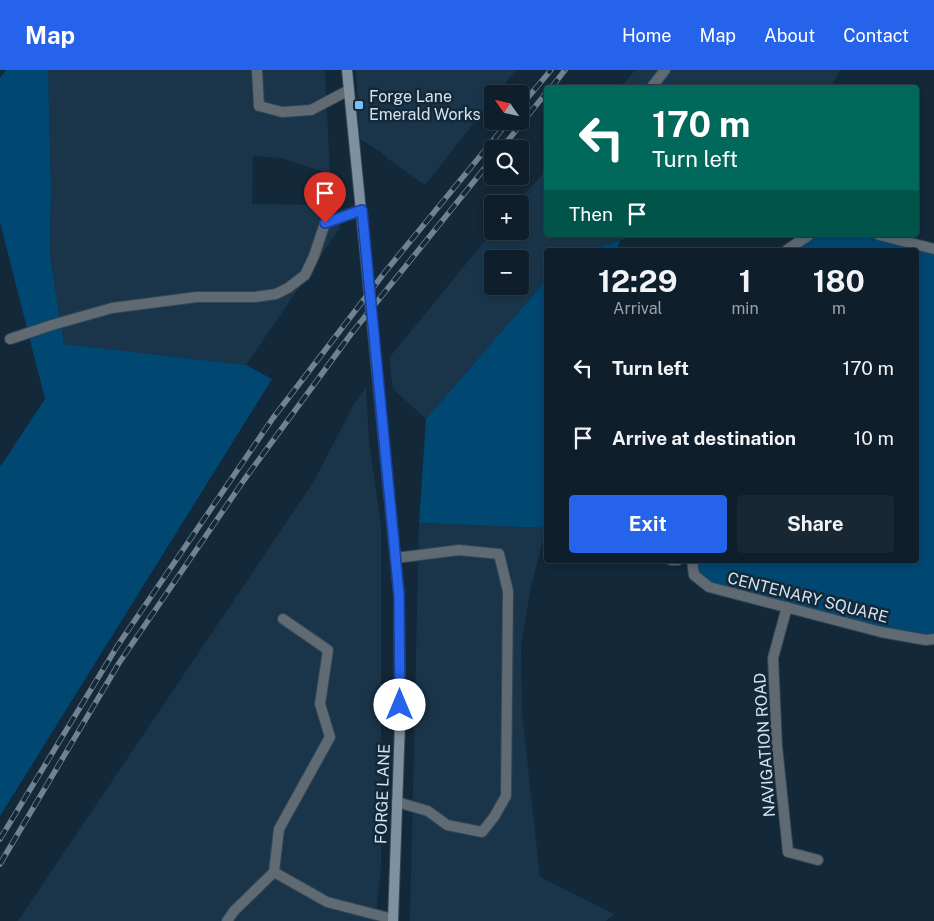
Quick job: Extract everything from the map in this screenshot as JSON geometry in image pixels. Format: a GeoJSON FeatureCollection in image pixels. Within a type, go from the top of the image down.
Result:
{"type":"FeatureCollection","features":[{"type":"Feature","properties":{"kind":"street"},"geometry":{"type":"LineString","coordinates":[[257,70],[259,106],[282,112],[311,110],[349,90]]}},
{"type":"Feature","properties":{"kind":"street","name":"FORGE LANE"},"geometry":{"type":"LineString","coordinates":[[347,70],[399,595],[400,723],[393,920]]}},
{"type":"Feature","properties":{"kind":"street"},"geometry":{"type":"LineString","coordinates":[[653,85],[665,70]]}},
{"type":"Feature","properties":{"kind":"street"},"geometry":{"type":"LineString","coordinates":[[10,339],[52,324],[112,308],[197,297],[255,298],[276,294],[288,288],[305,275],[314,256],[325,223],[362,210]]}},
{"type":"Feature","properties":{"kind":"street"},"geometry":{"type":"LineString","coordinates":[[790,248],[806,237]]}},
{"type":"Feature","properties":{"kind":"street"},"geometry":{"type":"LineString","coordinates":[[887,237],[934,249]]}},
{"type":"Feature","properties":{"kind":"street"},"geometry":{"type":"LineString","coordinates":[[396,558],[459,550],[499,554],[508,591],[506,796],[494,817],[482,832],[447,824],[428,811],[397,802]]}},
{"type":"Feature","properties":{"kind":"street","name":"CENTENARY SQUARE"},"geometry":{"type":"LineString","coordinates":[[692,563],[694,575],[709,587],[881,632],[926,640],[934,639]]}},
{"type":"Feature","properties":{"kind":"street","name":"NAVIGATION ROAD"},"geometry":{"type":"LineString","coordinates":[[787,607],[773,658],[777,746],[788,852],[818,860]]}},
{"type":"Feature","properties":{"kind":"street"},"geometry":{"type":"LineString","coordinates":[[227,921],[234,911],[274,872],[279,829],[330,737],[320,704],[328,650],[283,619]]}},
{"type":"Feature","properties":{"kind":"street"},"geometry":{"type":"LineString","coordinates":[[274,872],[327,902],[393,920]]}},
{"type":"Feature","properties":{"kind":"shaded area"},"geometry":{"type":"Polygon","coordinates":[[[6,70],[48,70],[51,185],[50,256],[64,344],[246,365],[272,379],[0,816],[0,467],[45,399],[0,222],[0,78],[6,70]]]}},
{"type":"Feature","properties":{"kind":"shaded area"},"geometry":{"type":"Polygon","coordinates":[[[48,70],[325,70],[330,174],[281,158],[253,156],[252,204],[336,205],[340,228],[246,365],[64,344],[50,256],[51,185],[48,70]]]}},
{"type":"Feature","properties":{"kind":"shaded area"},"geometry":{"type":"Polygon","coordinates":[[[356,70],[516,70],[504,85],[484,85],[484,110],[425,185],[360,139],[356,70]]]}},
{"type":"Feature","properties":{"kind":"shaded area"},"geometry":{"type":"Polygon","coordinates":[[[635,70],[840,70],[832,85],[622,85],[635,70]]]}},
{"type":"Feature","properties":{"kind":"shaded area"},"geometry":{"type":"Polygon","coordinates":[[[544,172],[544,237],[627,237],[595,248],[544,248],[544,282],[426,419],[393,389],[389,358],[486,240],[529,240],[529,195],[524,195],[544,172]]]}},
{"type":"Feature","properties":{"kind":"shaded area"},"geometry":{"type":"Polygon","coordinates":[[[806,237],[887,237],[934,249],[934,639],[926,640],[709,587],[694,575],[692,563],[919,563],[919,248],[790,248],[806,237]]]}},
{"type":"Feature","properties":{"kind":"shaded area"},"geometry":{"type":"Polygon","coordinates":[[[620,241],[618,248],[595,248],[620,241]]]}},
{"type":"Feature","properties":{"kind":"shaded area"},"geometry":{"type":"Polygon","coordinates":[[[544,282],[544,528],[419,523],[426,419],[544,282]]]}},
{"type":"Feature","properties":{"kind":"shaded area"},"geometry":{"type":"Polygon","coordinates":[[[366,387],[369,441],[381,525],[381,868],[375,921],[18,921],[314,481],[353,406],[366,387]]]}},
{"type":"Feature","properties":{"kind":"shaded area"},"geometry":{"type":"Polygon","coordinates":[[[419,523],[544,528],[544,536],[530,591],[521,645],[522,713],[540,877],[614,914],[606,921],[410,921],[419,523]]]}},
{"type":"Feature","properties":{"kind":"railway"},"geometry":{"type":"LineString","coordinates":[[529,96],[551,70]]}},
{"type":"Feature","properties":{"kind":"railway"},"geometry":{"type":"LineString","coordinates":[[553,85],[565,70]]}},
{"type":"Feature","properties":{"kind":"railway"},"geometry":{"type":"LineString","coordinates":[[508,140],[544,95]]}},
{"type":"Feature","properties":{"kind":"railway"},"geometry":{"type":"LineString","coordinates":[[0,839],[118,645],[273,418],[385,272],[502,130]]}},
{"type":"Feature","properties":{"kind":"railway"},"geometry":{"type":"LineString","coordinates":[[0,864],[119,663],[244,480],[351,334],[484,169]]}},
{"type":"Feature","properties":{"kind":"place","name":"Forge Lane Emerald Works"},"geometry":{"type":"Point","coordinates":[359,105]}},
{"type":"Feature","properties":{"kind":"route"},"geometry":{"type":"LineString","coordinates":[[325,223],[362,210],[399,595],[400,705]]}}]}
